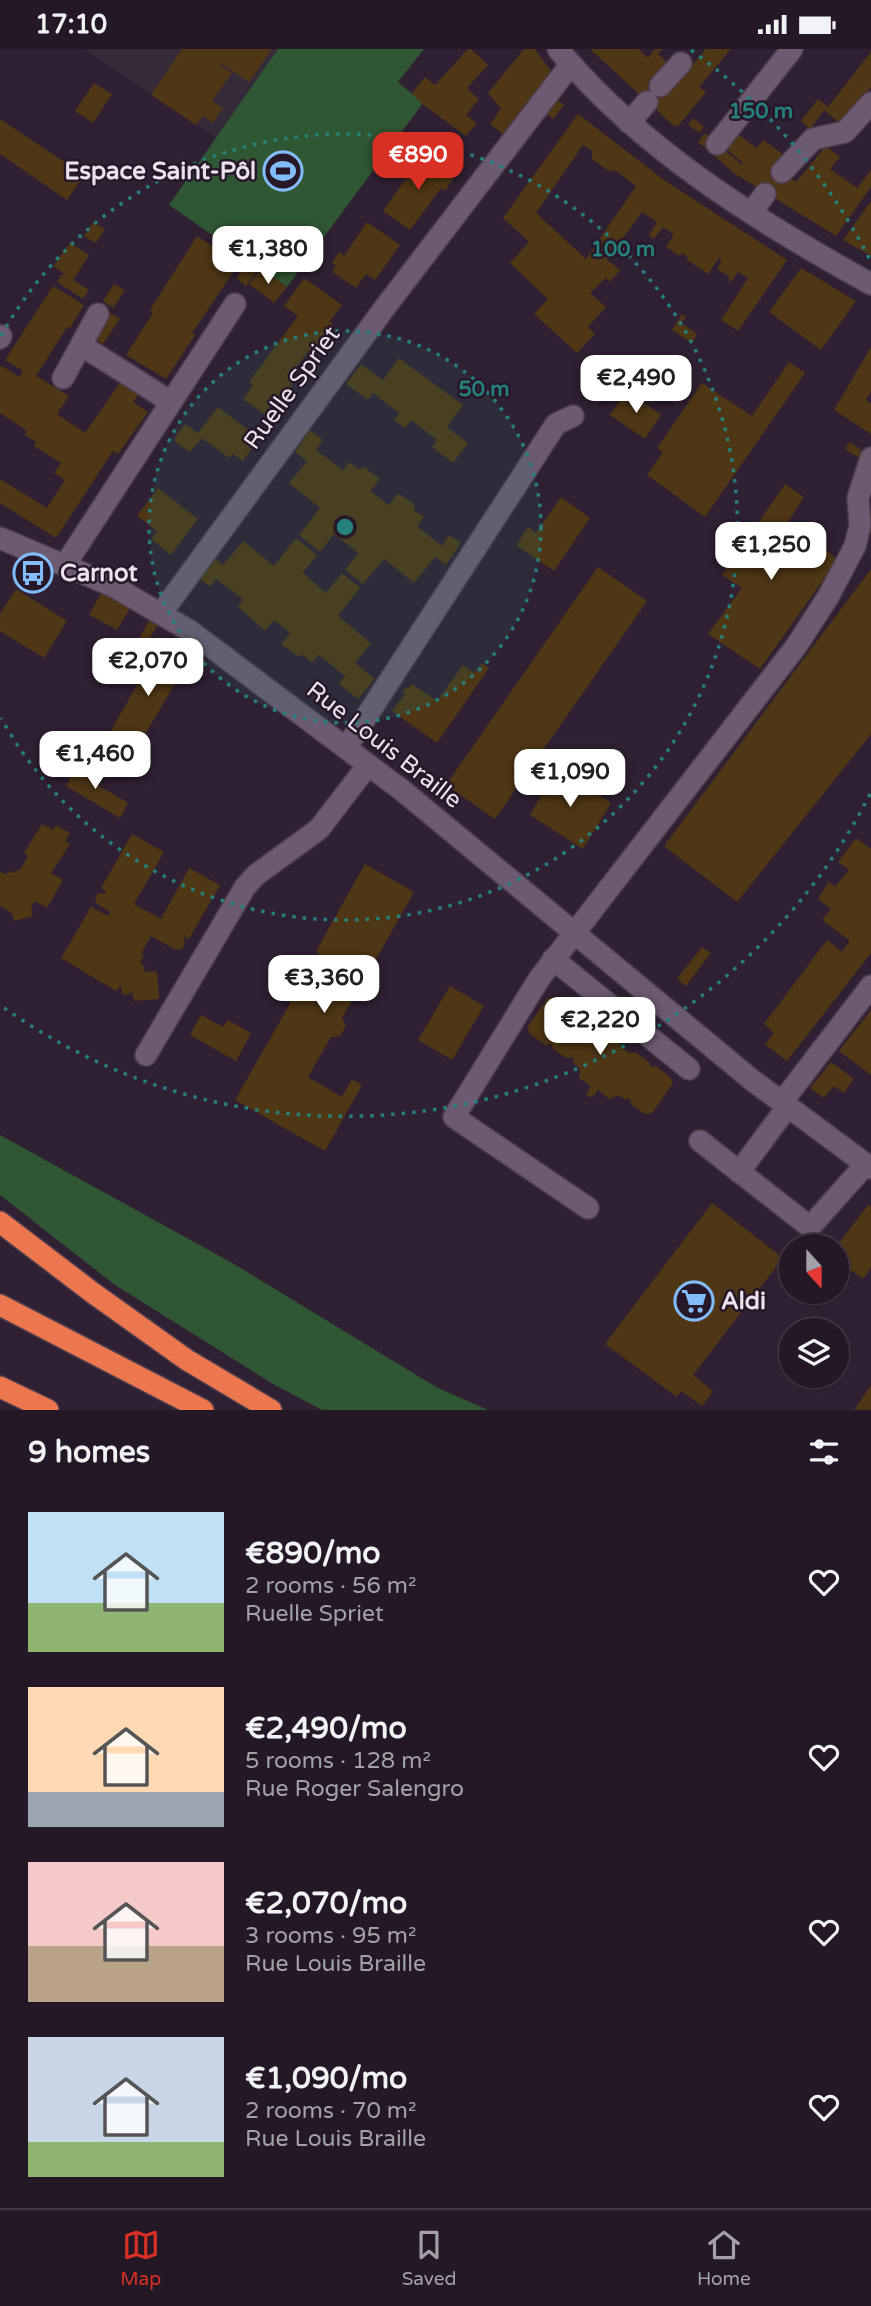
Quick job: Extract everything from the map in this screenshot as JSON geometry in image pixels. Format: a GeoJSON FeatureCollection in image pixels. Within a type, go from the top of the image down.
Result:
{"type":"FeatureCollection","features":[{"type":"Feature","properties":{"kind":"highway"},"geometry":{"type":"LineString","coordinates":[[0,1222],[177,1353],[271,1410]]}},
{"type":"Feature","properties":{"kind":"highway"},"geometry":{"type":"LineString","coordinates":[[0,1305],[203,1410]]}},
{"type":"Feature","properties":{"kind":"highway"},"geometry":{"type":"LineString","coordinates":[[0,1387],[48,1410]]}},
{"type":"Feature","properties":{"kind":"street"},"geometry":{"type":"LineString","coordinates":[[694,173],[792,49]]}},
{"type":"Feature","properties":{"kind":"street"},"geometry":{"type":"LineString","coordinates":[[564,57],[629,123],[694,173],[804,247],[871,284]]}},
{"type":"Feature","properties":{"kind":"street","name":"Ruelle Spriet"},"geometry":{"type":"LineString","coordinates":[[162,613],[564,57]]}},
{"type":"Feature","properties":{"kind":"street"},"geometry":{"type":"LineString","coordinates":[[629,123],[681,63]]}},
{"type":"Feature","properties":{"kind":"street"},"geometry":{"type":"LineString","coordinates":[[782,172],[813,139],[845,132],[871,103]]}},
{"type":"Feature","properties":{"kind":"street"},"geometry":{"type":"LineString","coordinates":[[751,213],[765,194]]}},
{"type":"Feature","properties":{"kind":"street"},"geometry":{"type":"LineString","coordinates":[[65,565],[235,304]]}},
{"type":"Feature","properties":{"kind":"street"},"geometry":{"type":"LineString","coordinates":[[63,378],[98,314]]}},
{"type":"Feature","properties":{"kind":"street"},"geometry":{"type":"LineString","coordinates":[[81,345],[171,402]]}},
{"type":"Feature","properties":{"kind":"street"},"geometry":{"type":"LineString","coordinates":[[346,748],[556,424],[573,416]]}},
{"type":"Feature","properties":{"kind":"street"},"geometry":{"type":"LineString","coordinates":[[588,1208],[454,1117],[553,959],[797,645],[828,597],[855,546],[860,525],[859,498],[871,458]]}},
{"type":"Feature","properties":{"kind":"street","name":"Rue Louis Braille"},"geometry":{"type":"LineString","coordinates":[[0,538],[113,586],[190,631],[368,765],[752,1080],[869,1166]]}},
{"type":"Feature","properties":{"kind":"street"},"geometry":{"type":"LineString","coordinates":[[146,1055],[245,887],[268,866],[319,829],[368,765]]}},
{"type":"Feature","properties":{"kind":"street"},"geometry":{"type":"LineString","coordinates":[[553,959],[689,1069]]}},
{"type":"Feature","properties":{"kind":"street"},"geometry":{"type":"LineString","coordinates":[[739,1172],[871,986]]}},
{"type":"Feature","properties":{"kind":"street"},"geometry":{"type":"LineString","coordinates":[[700,1141],[810,1227],[869,1166]]}},
{"type":"Feature","properties":{"kind":"shaded area"},"geometry":{"type":"Polygon","coordinates":[[[84,49],[278,49],[217,138],[84,49]]]}},
{"type":"Feature","properties":{"kind":"green space","name":"Espace Saint-Pôl"},"geometry":{"type":"Polygon","coordinates":[[[278,49],[424,49],[398,82],[423,103],[287,287],[169,205],[278,49]]]}},
{"type":"Feature","properties":{"kind":"green space"},"geometry":{"type":"Polygon","coordinates":[[[0,1135],[234,1264],[436,1387],[488,1410],[322,1410],[273,1384],[115,1285],[0,1195],[0,1135]]]}},
{"type":"Feature","properties":{"kind":"building"},"geometry":{"type":"Polygon","coordinates":[[[182,49],[272,49],[249,82],[222,64],[221,66],[232,73],[212,101],[223,108],[212,123],[203,116],[196,125],[151,95],[182,49]]]}},
{"type":"Feature","properties":{"kind":"building"},"geometry":{"type":"Polygon","coordinates":[[[468,49],[488,65],[467,88],[479,99],[466,115],[477,123],[466,136],[422,104],[412,93],[425,77],[435,85],[468,49]]]}},
{"type":"Feature","properties":{"kind":"building"},"geometry":{"type":"Polygon","coordinates":[[[524,49],[535,49],[553,74],[505,136],[490,124],[501,109],[488,93],[524,49]]]}},
{"type":"Feature","properties":{"kind":"building"},"geometry":{"type":"Polygon","coordinates":[[[590,49],[639,49],[648,58],[655,49],[663,49],[658,54],[671,66],[689,69],[706,49],[731,49],[699,87],[706,92],[679,125],[674,126],[590,49]]]}},
{"type":"Feature","properties":{"kind":"building"},"geometry":{"type":"Polygon","coordinates":[[[871,52],[871,87],[841,124],[824,110],[810,129],[801,121],[818,99],[828,107],[871,52]]]}},
{"type":"Feature","properties":{"kind":"building"},"geometry":{"type":"Polygon","coordinates":[[[94,83],[112,94],[93,123],[75,111],[94,83]]]}},
{"type":"Feature","properties":{"kind":"building"},"geometry":{"type":"Polygon","coordinates":[[[553,97],[564,105],[553,119],[543,111],[553,97]]]}},
{"type":"Feature","properties":{"kind":"building"},"geometry":{"type":"Polygon","coordinates":[[[578,114],[664,180],[787,260],[738,331],[721,320],[748,278],[738,272],[731,282],[728,280],[730,277],[717,269],[722,261],[719,258],[708,274],[686,259],[688,257],[682,253],[680,256],[666,247],[674,234],[663,227],[654,239],[649,235],[657,222],[642,212],[607,260],[620,270],[610,282],[606,278],[590,293],[606,307],[588,327],[595,334],[577,353],[534,314],[548,299],[510,263],[529,242],[503,218],[578,114]],[[583,145],[536,213],[586,259],[636,186],[615,170],[610,172],[592,159],[592,151],[583,145]]]}},
{"type":"Feature","properties":{"kind":"building"},"geometry":{"type":"Polygon","coordinates":[[[693,118],[704,127],[699,133],[688,124],[693,118]]]}},
{"type":"Feature","properties":{"kind":"building"},"geometry":{"type":"Polygon","coordinates":[[[0,119],[84,175],[67,200],[0,154],[0,119]]]}},
{"type":"Feature","properties":{"kind":"building"},"geometry":{"type":"Polygon","coordinates":[[[705,133],[742,165],[743,163],[725,148],[737,133],[756,148],[764,140],[787,158],[778,169],[796,182],[826,146],[840,157],[830,169],[857,188],[871,170],[871,187],[836,236],[734,173],[698,142],[705,133]]]}},
{"type":"Feature","properties":{"kind":"building"},"geometry":{"type":"Polygon","coordinates":[[[423,155],[454,178],[445,191],[441,188],[410,230],[383,211],[423,155]]]}},
{"type":"Feature","properties":{"kind":"building"},"geometry":{"type":"Polygon","coordinates":[[[871,201],[871,256],[843,240],[871,201]]]}},
{"type":"Feature","properties":{"kind":"building"},"geometry":{"type":"Polygon","coordinates":[[[93,222],[105,229],[96,243],[84,236],[93,222]]]}},
{"type":"Feature","properties":{"kind":"building"},"geometry":{"type":"Polygon","coordinates":[[[367,222],[400,245],[375,280],[366,274],[356,288],[332,272],[336,266],[332,263],[339,252],[344,256],[367,222]]]}},
{"type":"Feature","properties":{"kind":"building"},"geometry":{"type":"Polygon","coordinates":[[[197,236],[242,266],[238,270],[236,268],[192,333],[195,335],[166,379],[126,355],[153,313],[150,310],[197,236]]]}},
{"type":"Feature","properties":{"kind":"building"},"geometry":{"type":"Polygon","coordinates":[[[70,243],[89,255],[73,280],[89,290],[83,299],[57,282],[62,274],[69,277],[53,266],[70,243]]]}},
{"type":"Feature","properties":{"kind":"building"},"geometry":{"type":"Polygon","coordinates":[[[248,262],[258,270],[246,286],[236,278],[248,262]]]}},
{"type":"Feature","properties":{"kind":"building"},"geometry":{"type":"Polygon","coordinates":[[[801,268],[856,301],[821,350],[769,312],[801,268]]]}},
{"type":"Feature","properties":{"kind":"building"},"geometry":{"type":"Polygon","coordinates":[[[261,269],[287,287],[274,303],[249,284],[261,269]]]}},
{"type":"Feature","properties":{"kind":"building"},"geometry":{"type":"Polygon","coordinates":[[[304,278],[342,305],[330,321],[333,324],[290,376],[295,381],[279,403],[274,401],[264,414],[243,399],[253,385],[249,382],[298,316],[284,306],[304,278]]]}},
{"type":"Feature","properties":{"kind":"building"},"geometry":{"type":"Polygon","coordinates":[[[114,284],[125,290],[113,308],[103,301],[114,284]]]}},
{"type":"Feature","properties":{"kind":"building"},"geometry":{"type":"Polygon","coordinates":[[[53,286],[84,305],[36,376],[69,396],[57,414],[85,433],[122,380],[140,393],[133,402],[148,412],[118,454],[113,451],[56,538],[0,503],[0,479],[47,508],[65,480],[54,473],[61,463],[34,446],[36,442],[25,435],[27,431],[0,413],[0,367],[19,377],[23,371],[5,360],[53,286]]]}},
{"type":"Feature","properties":{"kind":"building"},"geometry":{"type":"Polygon","coordinates":[[[110,313],[120,319],[103,344],[92,337],[110,313]]]}},
{"type":"Feature","properties":{"kind":"building"},"geometry":{"type":"Polygon","coordinates":[[[682,314],[686,317],[681,323],[697,334],[692,343],[672,330],[682,314]]]}},
{"type":"Feature","properties":{"kind":"building"},"geometry":{"type":"Polygon","coordinates":[[[871,347],[871,391],[866,400],[871,404],[871,434],[834,410],[871,347]]]}},
{"type":"Feature","properties":{"kind":"building"},"geometry":{"type":"Polygon","coordinates":[[[399,358],[463,405],[447,427],[468,443],[453,463],[432,447],[437,440],[411,420],[405,428],[394,420],[399,413],[373,393],[368,400],[346,384],[361,364],[383,380],[399,358]]]}},
{"type":"Feature","properties":{"kind":"building"},"geometry":{"type":"Polygon","coordinates":[[[789,362],[805,373],[705,517],[647,475],[663,452],[657,448],[702,383],[752,416],[789,362]]]}},
{"type":"Feature","properties":{"kind":"building"},"geometry":{"type":"Polygon","coordinates":[[[627,391],[661,415],[645,439],[610,415],[627,391]]]}},
{"type":"Feature","properties":{"kind":"building"},"geometry":{"type":"Polygon","coordinates":[[[218,407],[259,438],[243,461],[233,454],[229,458],[202,438],[190,452],[175,442],[185,424],[198,433],[218,407]]]}},
{"type":"Feature","properties":{"kind":"building"},"geometry":{"type":"Polygon","coordinates":[[[310,430],[323,440],[316,450],[343,470],[349,462],[358,469],[364,467],[380,479],[370,491],[389,505],[398,493],[414,504],[414,510],[424,517],[417,526],[442,546],[449,535],[461,543],[446,565],[435,557],[414,583],[384,559],[363,584],[345,570],[358,553],[334,534],[320,552],[299,535],[320,508],[289,483],[307,461],[295,452],[310,430]]]}},
{"type":"Feature","properties":{"kind":"building"},"geometry":{"type":"Polygon","coordinates":[[[850,442],[863,451],[859,458],[845,449],[850,442]]]}},
{"type":"Feature","properties":{"kind":"building"},"geometry":{"type":"Polygon","coordinates":[[[785,484],[804,497],[787,524],[838,559],[760,669],[708,634],[742,588],[722,575],[785,484]]]}},
{"type":"Feature","properties":{"kind":"building"},"geometry":{"type":"Polygon","coordinates":[[[158,488],[198,519],[171,555],[151,539],[157,531],[137,516],[158,488]]]}},
{"type":"Feature","properties":{"kind":"building"},"geometry":{"type":"Polygon","coordinates":[[[561,497],[590,518],[554,571],[516,545],[528,527],[536,533],[561,497]]]}},
{"type":"Feature","properties":{"kind":"building"},"geometry":{"type":"Polygon","coordinates":[[[296,538],[317,555],[303,573],[326,593],[342,573],[360,588],[338,616],[371,643],[355,663],[375,679],[358,699],[339,684],[345,676],[319,655],[312,663],[303,655],[297,656],[281,644],[290,633],[274,620],[265,631],[238,607],[243,599],[216,579],[210,587],[199,578],[214,558],[223,565],[243,541],[274,566],[296,538]]]}},
{"type":"Feature","properties":{"kind":"building"},"geometry":{"type":"Polygon","coordinates":[[[598,567],[647,601],[495,819],[446,785],[598,567]]]}},
{"type":"Feature","properties":{"kind":"building"},"geometry":{"type":"Polygon","coordinates":[[[871,569],[871,734],[737,902],[664,846],[871,569]]]}},
{"type":"Feature","properties":{"kind":"building"},"geometry":{"type":"Polygon","coordinates":[[[16,589],[67,621],[44,658],[0,631],[0,614],[16,589]]]}},
{"type":"Feature","properties":{"kind":"building"},"geometry":{"type":"Polygon","coordinates":[[[102,592],[130,608],[117,630],[89,615],[102,592]]]}},
{"type":"Feature","properties":{"kind":"building"},"geometry":{"type":"Polygon","coordinates":[[[150,619],[158,624],[130,673],[123,668],[150,619]]]}},
{"type":"Feature","properties":{"kind":"building"},"geometry":{"type":"Polygon","coordinates":[[[158,649],[186,665],[137,748],[110,732],[158,649]]]}},
{"type":"Feature","properties":{"kind":"building"},"geometry":{"type":"Polygon","coordinates":[[[482,663],[489,668],[437,743],[392,711],[405,694],[402,692],[406,687],[408,689],[412,684],[437,701],[463,665],[474,673],[482,663]]]}},
{"type":"Feature","properties":{"kind":"building"},"geometry":{"type":"Polygon","coordinates":[[[78,763],[99,775],[94,783],[128,803],[120,818],[66,786],[78,763]]]}},
{"type":"Feature","properties":{"kind":"building"},"geometry":{"type":"Polygon","coordinates":[[[557,768],[611,803],[583,849],[530,815],[557,768]]]}},
{"type":"Feature","properties":{"kind":"building"},"geometry":{"type":"Polygon","coordinates":[[[42,824],[53,830],[56,825],[70,833],[65,841],[70,844],[51,873],[63,880],[47,908],[35,901],[31,908],[33,916],[14,921],[12,913],[0,906],[0,871],[4,874],[20,870],[28,856],[24,853],[42,824]]]}},
{"type":"Feature","properties":{"kind":"building"},"geometry":{"type":"Polygon","coordinates":[[[132,834],[164,852],[134,904],[161,919],[189,868],[220,885],[189,939],[183,936],[185,944],[182,949],[174,949],[151,936],[141,954],[144,956],[140,963],[145,967],[144,972],[157,971],[159,999],[134,1001],[132,992],[122,994],[121,985],[116,991],[61,958],[91,907],[108,916],[110,912],[97,904],[95,897],[99,893],[105,894],[106,891],[101,888],[132,834]]]}},
{"type":"Feature","properties":{"kind":"building"},"geometry":{"type":"Polygon","coordinates":[[[856,838],[871,849],[871,953],[787,1061],[765,1044],[774,1033],[764,1024],[827,940],[842,952],[850,941],[822,920],[831,909],[818,899],[829,882],[835,887],[849,870],[838,862],[856,838]]]}},
{"type":"Feature","properties":{"kind":"building"},"geometry":{"type":"Polygon","coordinates":[[[365,864],[414,892],[365,979],[348,969],[340,983],[357,992],[342,1018],[346,1026],[340,1036],[331,1037],[308,1077],[342,1097],[352,1079],[362,1085],[325,1151],[235,1100],[319,953],[316,951],[365,864]]]}},
{"type":"Feature","properties":{"kind":"building"},"geometry":{"type":"Polygon","coordinates":[[[702,947],[711,953],[686,986],[677,979],[702,947]]]}},
{"type":"Feature","properties":{"kind":"building"},"geometry":{"type":"Polygon","coordinates":[[[450,986],[484,1006],[452,1060],[418,1040],[450,986]]]}},
{"type":"Feature","properties":{"kind":"building"},"geometry":{"type":"Polygon","coordinates":[[[556,997],[570,1007],[571,1013],[577,1011],[592,1022],[594,1029],[601,1028],[629,1053],[635,1052],[649,1062],[651,1067],[656,1066],[670,1077],[673,1083],[652,1113],[645,1114],[631,1104],[630,1099],[618,1095],[609,1099],[598,1090],[592,1098],[586,1094],[591,1086],[579,1078],[580,1068],[574,1064],[573,1057],[566,1058],[553,1049],[551,1044],[545,1045],[529,1033],[528,1026],[548,998],[556,997]]]}},
{"type":"Feature","properties":{"kind":"building"},"geometry":{"type":"Polygon","coordinates":[[[871,1010],[871,1075],[839,1051],[871,1010]]]}},
{"type":"Feature","properties":{"kind":"building"},"geometry":{"type":"Polygon","coordinates":[[[201,1015],[223,1027],[228,1020],[251,1033],[236,1061],[190,1035],[201,1015]]]}},
{"type":"Feature","properties":{"kind":"building"},"geometry":{"type":"Polygon","coordinates":[[[831,1062],[854,1079],[844,1093],[834,1086],[824,1098],[810,1088],[831,1062]]]}},
{"type":"Feature","properties":{"kind":"building","name":"Aldi"},"geometry":{"type":"Polygon","coordinates":[[[712,1203],[779,1255],[779,1263],[693,1375],[713,1391],[702,1406],[681,1391],[677,1397],[605,1344],[712,1203]]]}},
{"type":"Feature","properties":{"kind":"building"},"geometry":{"type":"Polygon","coordinates":[[[868,1205],[871,1207],[871,1268],[863,1279],[849,1269],[849,1234],[846,1234],[868,1205]]]}},
{"type":"Feature","properties":{"kind":"building"},"geometry":{"type":"Polygon","coordinates":[[[871,1385],[871,1410],[854,1410],[871,1385]]]}},
{"type":"Feature","properties":{"kind":"place","name":"Espace Saint-Pôl"},"geometry":{"type":"Point","coordinates":[283,171]}},
{"type":"Feature","properties":{"kind":"place","name":"Carnot"},"geometry":{"type":"Point","coordinates":[33,573]}},
{"type":"Feature","properties":{"kind":"place","name":"Aldi"},"geometry":{"type":"Point","coordinates":[694,1301]}}]}
